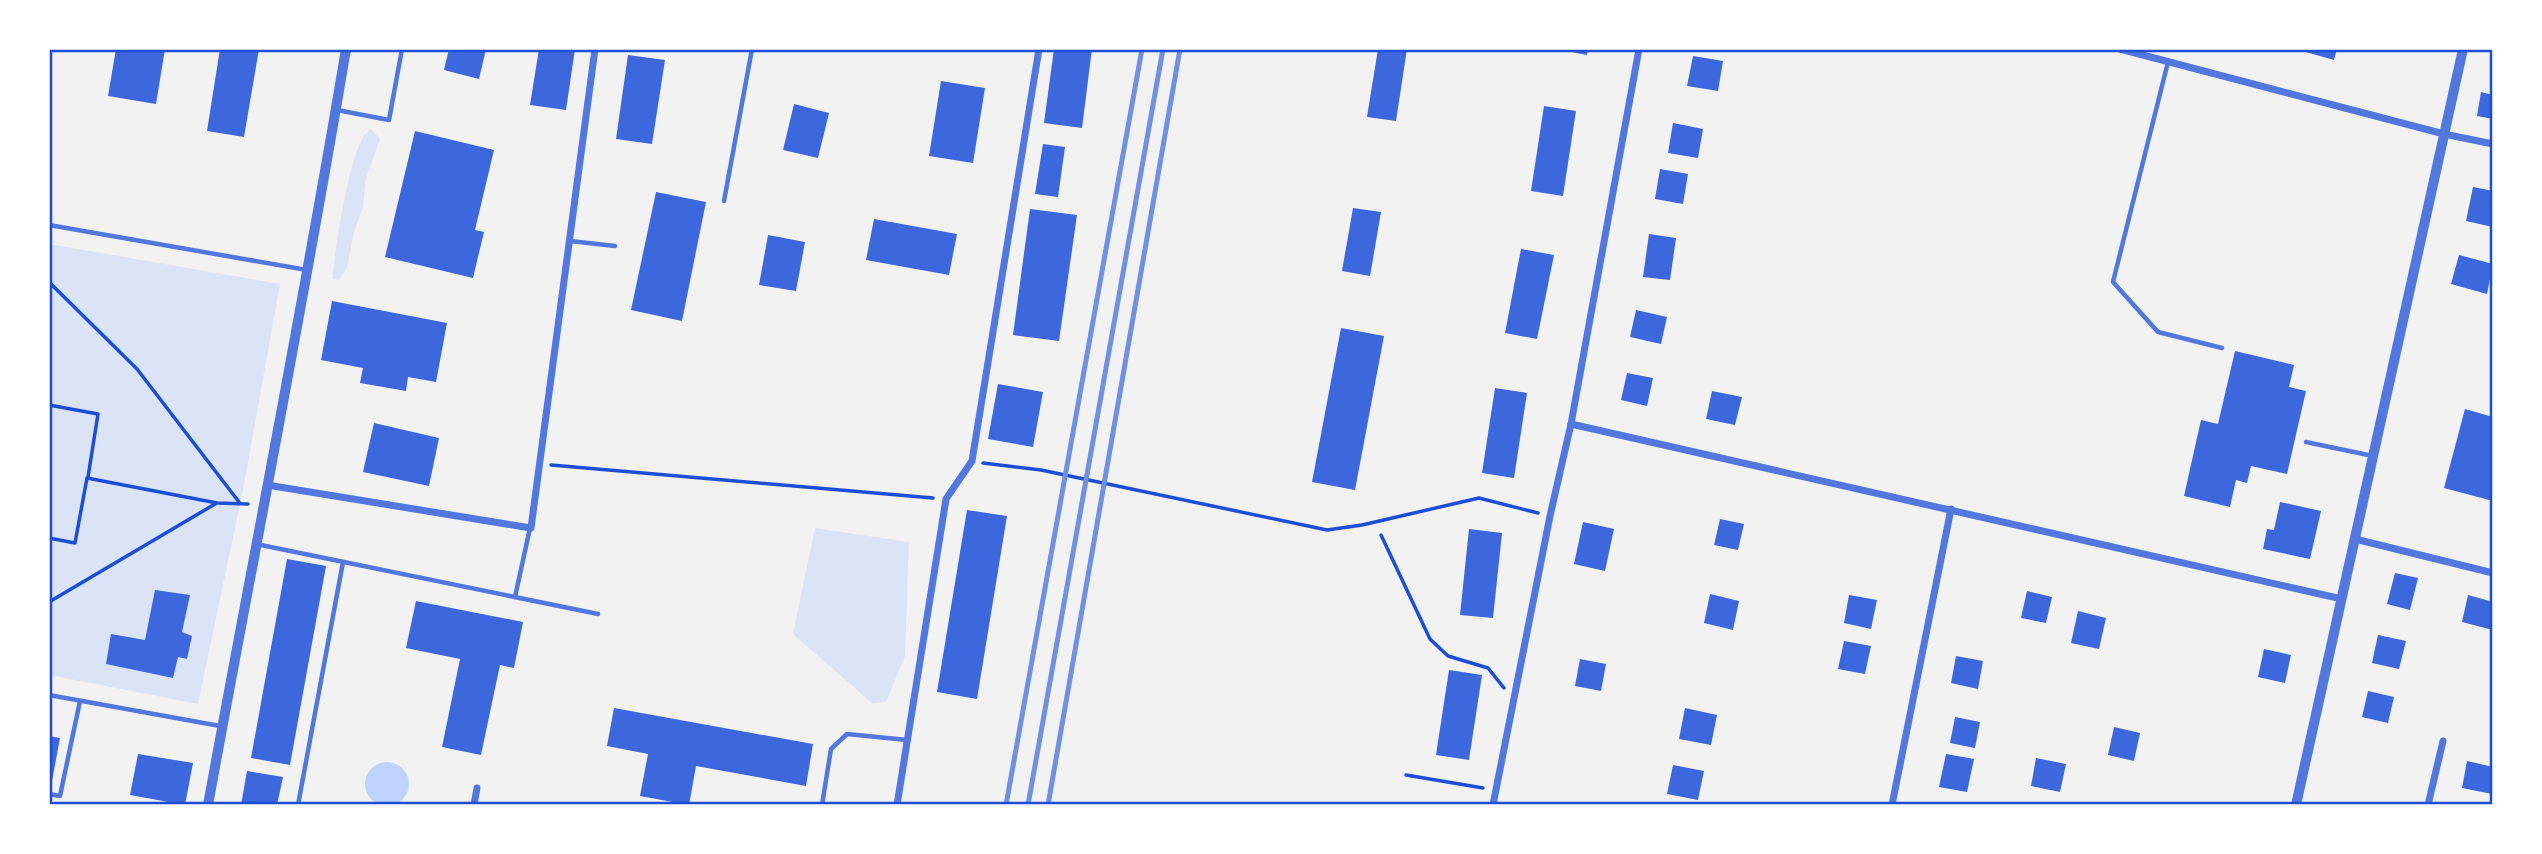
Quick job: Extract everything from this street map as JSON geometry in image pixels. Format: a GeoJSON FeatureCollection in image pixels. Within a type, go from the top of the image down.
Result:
{"type":"FeatureCollection","features":[{"type":"Feature","properties":{"kind":"street"},"geometry":{"type":"LineString","coordinates":[[208,805],[309,270],[346,49]]}},
{"type":"Feature","properties":{"kind":"street"},"geometry":{"type":"LineString","coordinates":[[267,485],[531,528],[595,49]]}},
{"type":"Feature","properties":{"kind":"street"},"geometry":{"type":"LineString","coordinates":[[897,805],[946,499],[972,461],[1039,49]]}},
{"type":"Feature","properties":{"kind":"street"},"geometry":{"type":"LineString","coordinates":[[1493,805],[1550,516],[1571,424],[1639,49]]}},
{"type":"Feature","properties":{"kind":"street"},"geometry":{"type":"LineString","coordinates":[[2120,49],[2444,134],[2493,144]]}},
{"type":"Feature","properties":{"kind":"street"},"geometry":{"type":"LineString","coordinates":[[2296,805],[2463,49]]}},
{"type":"Feature","properties":{"kind":"street"},"geometry":{"type":"LineString","coordinates":[[1571,424],[2342,599]]}},
{"type":"Feature","properties":{"kind":"street"},"geometry":{"type":"LineString","coordinates":[[1892,805],[1951,509]]}},
{"type":"Feature","properties":{"kind":"street"},"geometry":{"type":"LineString","coordinates":[[2355,539],[2493,573]]}},
{"type":"Feature","properties":{"kind":"street"},"geometry":{"type":"LineString","coordinates":[[2428,805],[2443,741]]}},
{"type":"Feature","properties":{"kind":"street"},"geometry":{"type":"LineString","coordinates":[[474,805],[477,788]]}},
{"type":"Feature","properties":{"kind":"lane"},"geometry":{"type":"LineString","coordinates":[[336,110],[390,120],[402,49]]}},
{"type":"Feature","properties":{"kind":"lane"},"geometry":{"type":"LineString","coordinates":[[724,201],[752,49]]}},
{"type":"Feature","properties":{"kind":"lane"},"geometry":{"type":"LineString","coordinates":[[2168,61],[2113,282],[2158,332],[2222,348]]}},
{"type":"Feature","properties":{"kind":"lane"},"geometry":{"type":"LineString","coordinates":[[49,225],[309,270]]}},
{"type":"Feature","properties":{"kind":"lane"},"geometry":{"type":"LineString","coordinates":[[569,241],[615,246]]}},
{"type":"Feature","properties":{"kind":"lane"},"geometry":{"type":"LineString","coordinates":[[2306,442],[2374,456]]}},
{"type":"Feature","properties":{"kind":"lane"},"geometry":{"type":"LineString","coordinates":[[515,597],[531,528]]}},
{"type":"Feature","properties":{"kind":"lane"},"geometry":{"type":"LineString","coordinates":[[256,544],[598,614]]}},
{"type":"Feature","properties":{"kind":"lane"},"geometry":{"type":"LineString","coordinates":[[298,805],[344,562]]}},
{"type":"Feature","properties":{"kind":"lane"},"geometry":{"type":"LineString","coordinates":[[49,695],[222,727]]}},
{"type":"Feature","properties":{"kind":"lane"},"geometry":{"type":"LineString","coordinates":[[49,794],[60,796],[80,701]]}},
{"type":"Feature","properties":{"kind":"lane"},"geometry":{"type":"LineString","coordinates":[[822,805],[831,749],[847,734],[908,740]]}},
{"type":"Feature","properties":{"kind":"path"},"geometry":{"type":"LineString","coordinates":[[49,282],[137,369],[239,502]]}},
{"type":"Feature","properties":{"kind":"path"},"geometry":{"type":"LineString","coordinates":[[49,405],[98,414],[75,543],[49,538]]}},
{"type":"Feature","properties":{"kind":"path"},"geometry":{"type":"LineString","coordinates":[[972,461],[1041,470],[1327,530],[1362,525],[1479,498],[1550,516]]}},
{"type":"Feature","properties":{"kind":"path"},"geometry":{"type":"LineString","coordinates":[[539,464],[946,499]]}},
{"type":"Feature","properties":{"kind":"path"},"geometry":{"type":"LineString","coordinates":[[88,478],[217,503],[248,504]]}},
{"type":"Feature","properties":{"kind":"path"},"geometry":{"type":"LineString","coordinates":[[49,602],[217,503]]}},
{"type":"Feature","properties":{"kind":"path"},"geometry":{"type":"LineString","coordinates":[[1381,535],[1430,639],[1448,656],[1488,667],[1514,701]]}},
{"type":"Feature","properties":{"kind":"path"},"geometry":{"type":"LineString","coordinates":[[1406,775],[1496,790]]}},
{"type":"Feature","properties":{"kind":"shaded area"},"geometry":{"type":"Polygon","coordinates":[[[371,129],[380,139],[366,178],[363,207],[354,232],[347,267],[339,280],[332,279],[350,174],[363,137],[371,129]]]}},
{"type":"Feature","properties":{"kind":"shaded area"},"geometry":{"type":"Polygon","coordinates":[[[49,244],[280,284],[243,490],[198,704],[49,675],[49,244]]]}},
{"type":"Feature","properties":{"kind":"shaded area"},"geometry":{"type":"Polygon","coordinates":[[[815,528],[909,542],[905,656],[886,702],[872,703],[793,634],[815,528]]]}},
{"type":"Feature","properties":{"kind":"water"},"geometry":{"type":"Polygon","coordinates":[[[387,762],[396,763],[403,768],[408,775],[408,793],[403,800],[396,805],[387,806],[378,805],[371,800],[366,793],[365,784],[366,775],[371,768],[378,763],[387,762]]]}},
{"type":"Feature","properties":{"kind":"building"},"geometry":{"type":"Polygon","coordinates":[[[116,49],[165,49],[156,104],[108,96],[116,49]]]}},
{"type":"Feature","properties":{"kind":"building"},"geometry":{"type":"Polygon","coordinates":[[[220,49],[259,49],[244,137],[207,131],[220,49]]]}},
{"type":"Feature","properties":{"kind":"building"},"geometry":{"type":"Polygon","coordinates":[[[449,49],[486,49],[479,79],[444,70],[449,49]]]}},
{"type":"Feature","properties":{"kind":"building"},"geometry":{"type":"Polygon","coordinates":[[[539,49],[575,49],[566,110],[530,105],[539,49]]]}},
{"type":"Feature","properties":{"kind":"building"},"geometry":{"type":"Polygon","coordinates":[[[1054,49],[1092,49],[1082,128],[1044,123],[1054,49]]]}},
{"type":"Feature","properties":{"kind":"building"},"geometry":{"type":"Polygon","coordinates":[[[1378,49],[1407,49],[1396,121],[1367,117],[1378,49]]]}},
{"type":"Feature","properties":{"kind":"building"},"geometry":{"type":"Polygon","coordinates":[[[1557,49],[1588,49],[1587,55],[1557,49]]]}},
{"type":"Feature","properties":{"kind":"building"},"geometry":{"type":"Polygon","coordinates":[[[2302,49],[2337,49],[2334,60],[2302,49]]]}},
{"type":"Feature","properties":{"kind":"building"},"geometry":{"type":"Polygon","coordinates":[[[628,55],[665,60],[652,144],[616,139],[628,55]]]}},
{"type":"Feature","properties":{"kind":"building"},"geometry":{"type":"Polygon","coordinates":[[[1693,56],[1723,61],[1718,91],[1687,86],[1693,56]]]}},
{"type":"Feature","properties":{"kind":"building"},"geometry":{"type":"Polygon","coordinates":[[[941,81],[985,88],[973,163],[929,156],[941,81]]]}},
{"type":"Feature","properties":{"kind":"building"},"geometry":{"type":"Polygon","coordinates":[[[2481,92],[2493,95],[2493,119],[2477,116],[2481,92]]]}},
{"type":"Feature","properties":{"kind":"building"},"geometry":{"type":"Polygon","coordinates":[[[794,104],[829,113],[818,158],[783,150],[794,104]]]}},
{"type":"Feature","properties":{"kind":"building"},"geometry":{"type":"Polygon","coordinates":[[[1544,106],[1576,111],[1563,196],[1531,191],[1544,106]]]}},
{"type":"Feature","properties":{"kind":"building"},"geometry":{"type":"Polygon","coordinates":[[[1673,123],[1703,129],[1698,158],[1668,153],[1673,123]]]}},
{"type":"Feature","properties":{"kind":"building"},"geometry":{"type":"Polygon","coordinates":[[[415,131],[494,150],[475,230],[484,232],[473,278],[385,257],[415,131]]]}},
{"type":"Feature","properties":{"kind":"building"},"geometry":{"type":"Polygon","coordinates":[[[1043,144],[1065,147],[1058,197],[1035,194],[1043,144]]]}},
{"type":"Feature","properties":{"kind":"building"},"geometry":{"type":"Polygon","coordinates":[[[1660,169],[1688,174],[1683,204],[1655,199],[1660,169]]]}},
{"type":"Feature","properties":{"kind":"building"},"geometry":{"type":"Polygon","coordinates":[[[2473,187],[2493,191],[2493,227],[2466,221],[2473,187]]]}},
{"type":"Feature","properties":{"kind":"building"},"geometry":{"type":"Polygon","coordinates":[[[656,192],[706,202],[682,321],[631,310],[656,192]]]}},
{"type":"Feature","properties":{"kind":"building"},"geometry":{"type":"Polygon","coordinates":[[[1353,208],[1381,212],[1370,276],[1342,271],[1353,208]]]}},
{"type":"Feature","properties":{"kind":"building"},"geometry":{"type":"Polygon","coordinates":[[[1030,209],[1077,215],[1059,341],[1013,335],[1030,209]]]}},
{"type":"Feature","properties":{"kind":"building"},"geometry":{"type":"Polygon","coordinates":[[[874,219],[957,234],[949,275],[866,260],[874,219]]]}},
{"type":"Feature","properties":{"kind":"building"},"geometry":{"type":"Polygon","coordinates":[[[1649,234],[1676,238],[1670,280],[1643,277],[1649,234]]]}},
{"type":"Feature","properties":{"kind":"building"},"geometry":{"type":"Polygon","coordinates":[[[768,235],[805,242],[796,291],[759,285],[768,235]]]}},
{"type":"Feature","properties":{"kind":"building"},"geometry":{"type":"Polygon","coordinates":[[[1521,249],[1554,255],[1537,339],[1505,333],[1521,249]]]}},
{"type":"Feature","properties":{"kind":"building"},"geometry":{"type":"Polygon","coordinates":[[[2459,255],[2493,264],[2487,294],[2451,284],[2459,255]]]}},
{"type":"Feature","properties":{"kind":"building"},"geometry":{"type":"Polygon","coordinates":[[[332,301],[447,323],[436,382],[408,377],[406,391],[360,383],[363,368],[321,360],[332,301]]]}},
{"type":"Feature","properties":{"kind":"building"},"geometry":{"type":"Polygon","coordinates":[[[1636,310],[1667,317],[1661,344],[1630,337],[1636,310]]]}},
{"type":"Feature","properties":{"kind":"building"},"geometry":{"type":"Polygon","coordinates":[[[1341,328],[1384,336],[1355,490],[1312,482],[1341,328]]]}},
{"type":"Feature","properties":{"kind":"building"},"geometry":{"type":"Polygon","coordinates":[[[2235,351],[2294,365],[2289,387],[2306,391],[2287,474],[2251,466],[2247,483],[2236,480],[2230,507],[2184,496],[2201,420],[2218,424],[2235,351]]]}},
{"type":"Feature","properties":{"kind":"building"},"geometry":{"type":"Polygon","coordinates":[[[1627,373],[1653,378],[1647,406],[1621,400],[1627,373]]]}},
{"type":"Feature","properties":{"kind":"building"},"geometry":{"type":"Polygon","coordinates":[[[998,384],[1043,392],[1033,447],[988,439],[998,384]]]}},
{"type":"Feature","properties":{"kind":"building"},"geometry":{"type":"Polygon","coordinates":[[[1495,388],[1527,393],[1514,478],[1482,473],[1495,388]]]}},
{"type":"Feature","properties":{"kind":"building"},"geometry":{"type":"Polygon","coordinates":[[[1712,391],[1742,397],[1735,425],[1706,419],[1712,391]]]}},
{"type":"Feature","properties":{"kind":"building"},"geometry":{"type":"Polygon","coordinates":[[[2465,409],[2493,417],[2493,501],[2444,488],[2465,409]]]}},
{"type":"Feature","properties":{"kind":"building"},"geometry":{"type":"Polygon","coordinates":[[[374,423],[439,438],[429,486],[363,472],[374,423]]]}},
{"type":"Feature","properties":{"kind":"building"},"geometry":{"type":"Polygon","coordinates":[[[2280,502],[2321,511],[2310,559],[2263,549],[2267,529],[2274,530],[2280,502]]]}},
{"type":"Feature","properties":{"kind":"building"},"geometry":{"type":"Polygon","coordinates":[[[967,510],[1007,516],[977,699],[937,692],[967,510]]]}},
{"type":"Feature","properties":{"kind":"building"},"geometry":{"type":"Polygon","coordinates":[[[1720,519],[1744,524],[1738,550],[1714,545],[1720,519]]]}},
{"type":"Feature","properties":{"kind":"building"},"geometry":{"type":"Polygon","coordinates":[[[1583,522],[1614,529],[1605,571],[1574,564],[1583,522]]]}},
{"type":"Feature","properties":{"kind":"building"},"geometry":{"type":"Polygon","coordinates":[[[1469,529],[1502,533],[1493,618],[1460,615],[1469,529]]]}},
{"type":"Feature","properties":{"kind":"building"},"geometry":{"type":"Polygon","coordinates":[[[287,559],[326,566],[290,765],[251,758],[287,559]]]}},
{"type":"Feature","properties":{"kind":"building"},"geometry":{"type":"Polygon","coordinates":[[[2395,573],[2418,578],[2410,610],[2387,604],[2395,573]]]}},
{"type":"Feature","properties":{"kind":"building"},"geometry":{"type":"Polygon","coordinates":[[[155,590],[190,595],[182,632],[192,636],[187,659],[178,657],[173,678],[106,664],[111,634],[145,640],[155,590]]]}},
{"type":"Feature","properties":{"kind":"building"},"geometry":{"type":"Polygon","coordinates":[[[2027,591],[2052,597],[2046,623],[2021,618],[2027,591]]]}},
{"type":"Feature","properties":{"kind":"building"},"geometry":{"type":"Polygon","coordinates":[[[1710,594],[1739,601],[1733,630],[1704,623],[1710,594]]]}},
{"type":"Feature","properties":{"kind":"building"},"geometry":{"type":"Polygon","coordinates":[[[1849,595],[1877,600],[1871,629],[1844,623],[1849,595]]]}},
{"type":"Feature","properties":{"kind":"building"},"geometry":{"type":"Polygon","coordinates":[[[2468,595],[2493,602],[2493,630],[2462,622],[2468,595]]]}},
{"type":"Feature","properties":{"kind":"building"},"geometry":{"type":"Polygon","coordinates":[[[416,601],[523,622],[514,668],[500,665],[481,755],[442,747],[460,659],[406,648],[416,601]]]}},
{"type":"Feature","properties":{"kind":"building"},"geometry":{"type":"Polygon","coordinates":[[[2078,611],[2106,618],[2099,649],[2071,643],[2078,611]]]}},
{"type":"Feature","properties":{"kind":"building"},"geometry":{"type":"Polygon","coordinates":[[[2378,635],[2406,641],[2399,669],[2372,663],[2378,635]]]}},
{"type":"Feature","properties":{"kind":"building"},"geometry":{"type":"Polygon","coordinates":[[[1844,641],[1871,646],[1865,674],[1838,669],[1844,641]]]}},
{"type":"Feature","properties":{"kind":"building"},"geometry":{"type":"Polygon","coordinates":[[[2264,649],[2291,655],[2285,683],[2258,677],[2264,649]]]}},
{"type":"Feature","properties":{"kind":"building"},"geometry":{"type":"Polygon","coordinates":[[[1956,656],[1983,661],[1978,689],[1951,683],[1956,656]]]}},
{"type":"Feature","properties":{"kind":"building"},"geometry":{"type":"Polygon","coordinates":[[[1580,659],[1606,664],[1601,691],[1575,686],[1580,659]]]}},
{"type":"Feature","properties":{"kind":"building"},"geometry":{"type":"Polygon","coordinates":[[[1449,670],[1482,675],[1469,760],[1436,755],[1449,670]]]}},
{"type":"Feature","properties":{"kind":"building"},"geometry":{"type":"Polygon","coordinates":[[[2368,691],[2394,697],[2388,723],[2362,717],[2368,691]]]}},
{"type":"Feature","properties":{"kind":"building"},"geometry":{"type":"Polygon","coordinates":[[[614,708],[813,744],[806,786],[696,766],[689,805],[640,796],[648,754],[607,746],[614,708]]]}},
{"type":"Feature","properties":{"kind":"building"},"geometry":{"type":"Polygon","coordinates":[[[1685,708],[1717,715],[1711,745],[1679,739],[1685,708]]]}},
{"type":"Feature","properties":{"kind":"building"},"geometry":{"type":"Polygon","coordinates":[[[1955,717],[1980,722],[1975,748],[1950,743],[1955,717]]]}},
{"type":"Feature","properties":{"kind":"building"},"geometry":{"type":"Polygon","coordinates":[[[2114,727],[2140,733],[2134,761],[2108,755],[2114,727]]]}},
{"type":"Feature","properties":{"kind":"building"},"geometry":{"type":"Polygon","coordinates":[[[49,736],[60,738],[52,781],[49,780],[49,736]]]}},
{"type":"Feature","properties":{"kind":"building"},"geometry":{"type":"Polygon","coordinates":[[[138,754],[193,763],[185,805],[130,795],[138,754]]]}},
{"type":"Feature","properties":{"kind":"building"},"geometry":{"type":"Polygon","coordinates":[[[1946,754],[1974,759],[1967,792],[1939,787],[1946,754]]]}},
{"type":"Feature","properties":{"kind":"building"},"geometry":{"type":"Polygon","coordinates":[[[2036,758],[2066,764],[2060,792],[2031,786],[2036,758]]]}},
{"type":"Feature","properties":{"kind":"building"},"geometry":{"type":"Polygon","coordinates":[[[2467,761],[2493,767],[2492,794],[2462,788],[2467,761]]]}},
{"type":"Feature","properties":{"kind":"building"},"geometry":{"type":"Polygon","coordinates":[[[1673,765],[1704,771],[1698,800],[1667,794],[1673,765]]]}},
{"type":"Feature","properties":{"kind":"building"},"geometry":{"type":"Polygon","coordinates":[[[247,771],[283,777],[277,805],[241,805],[247,771]]]}},
{"type":"Feature","properties":{"kind":"railway"},"geometry":{"type":"LineString","coordinates":[[1006,805],[1142,49]]}},
{"type":"Feature","properties":{"kind":"railway"},"geometry":{"type":"LineString","coordinates":[[1028,805],[1163,49]]}},
{"type":"Feature","properties":{"kind":"railway"},"geometry":{"type":"LineString","coordinates":[[1048,805],[1180,49]]}}]}
